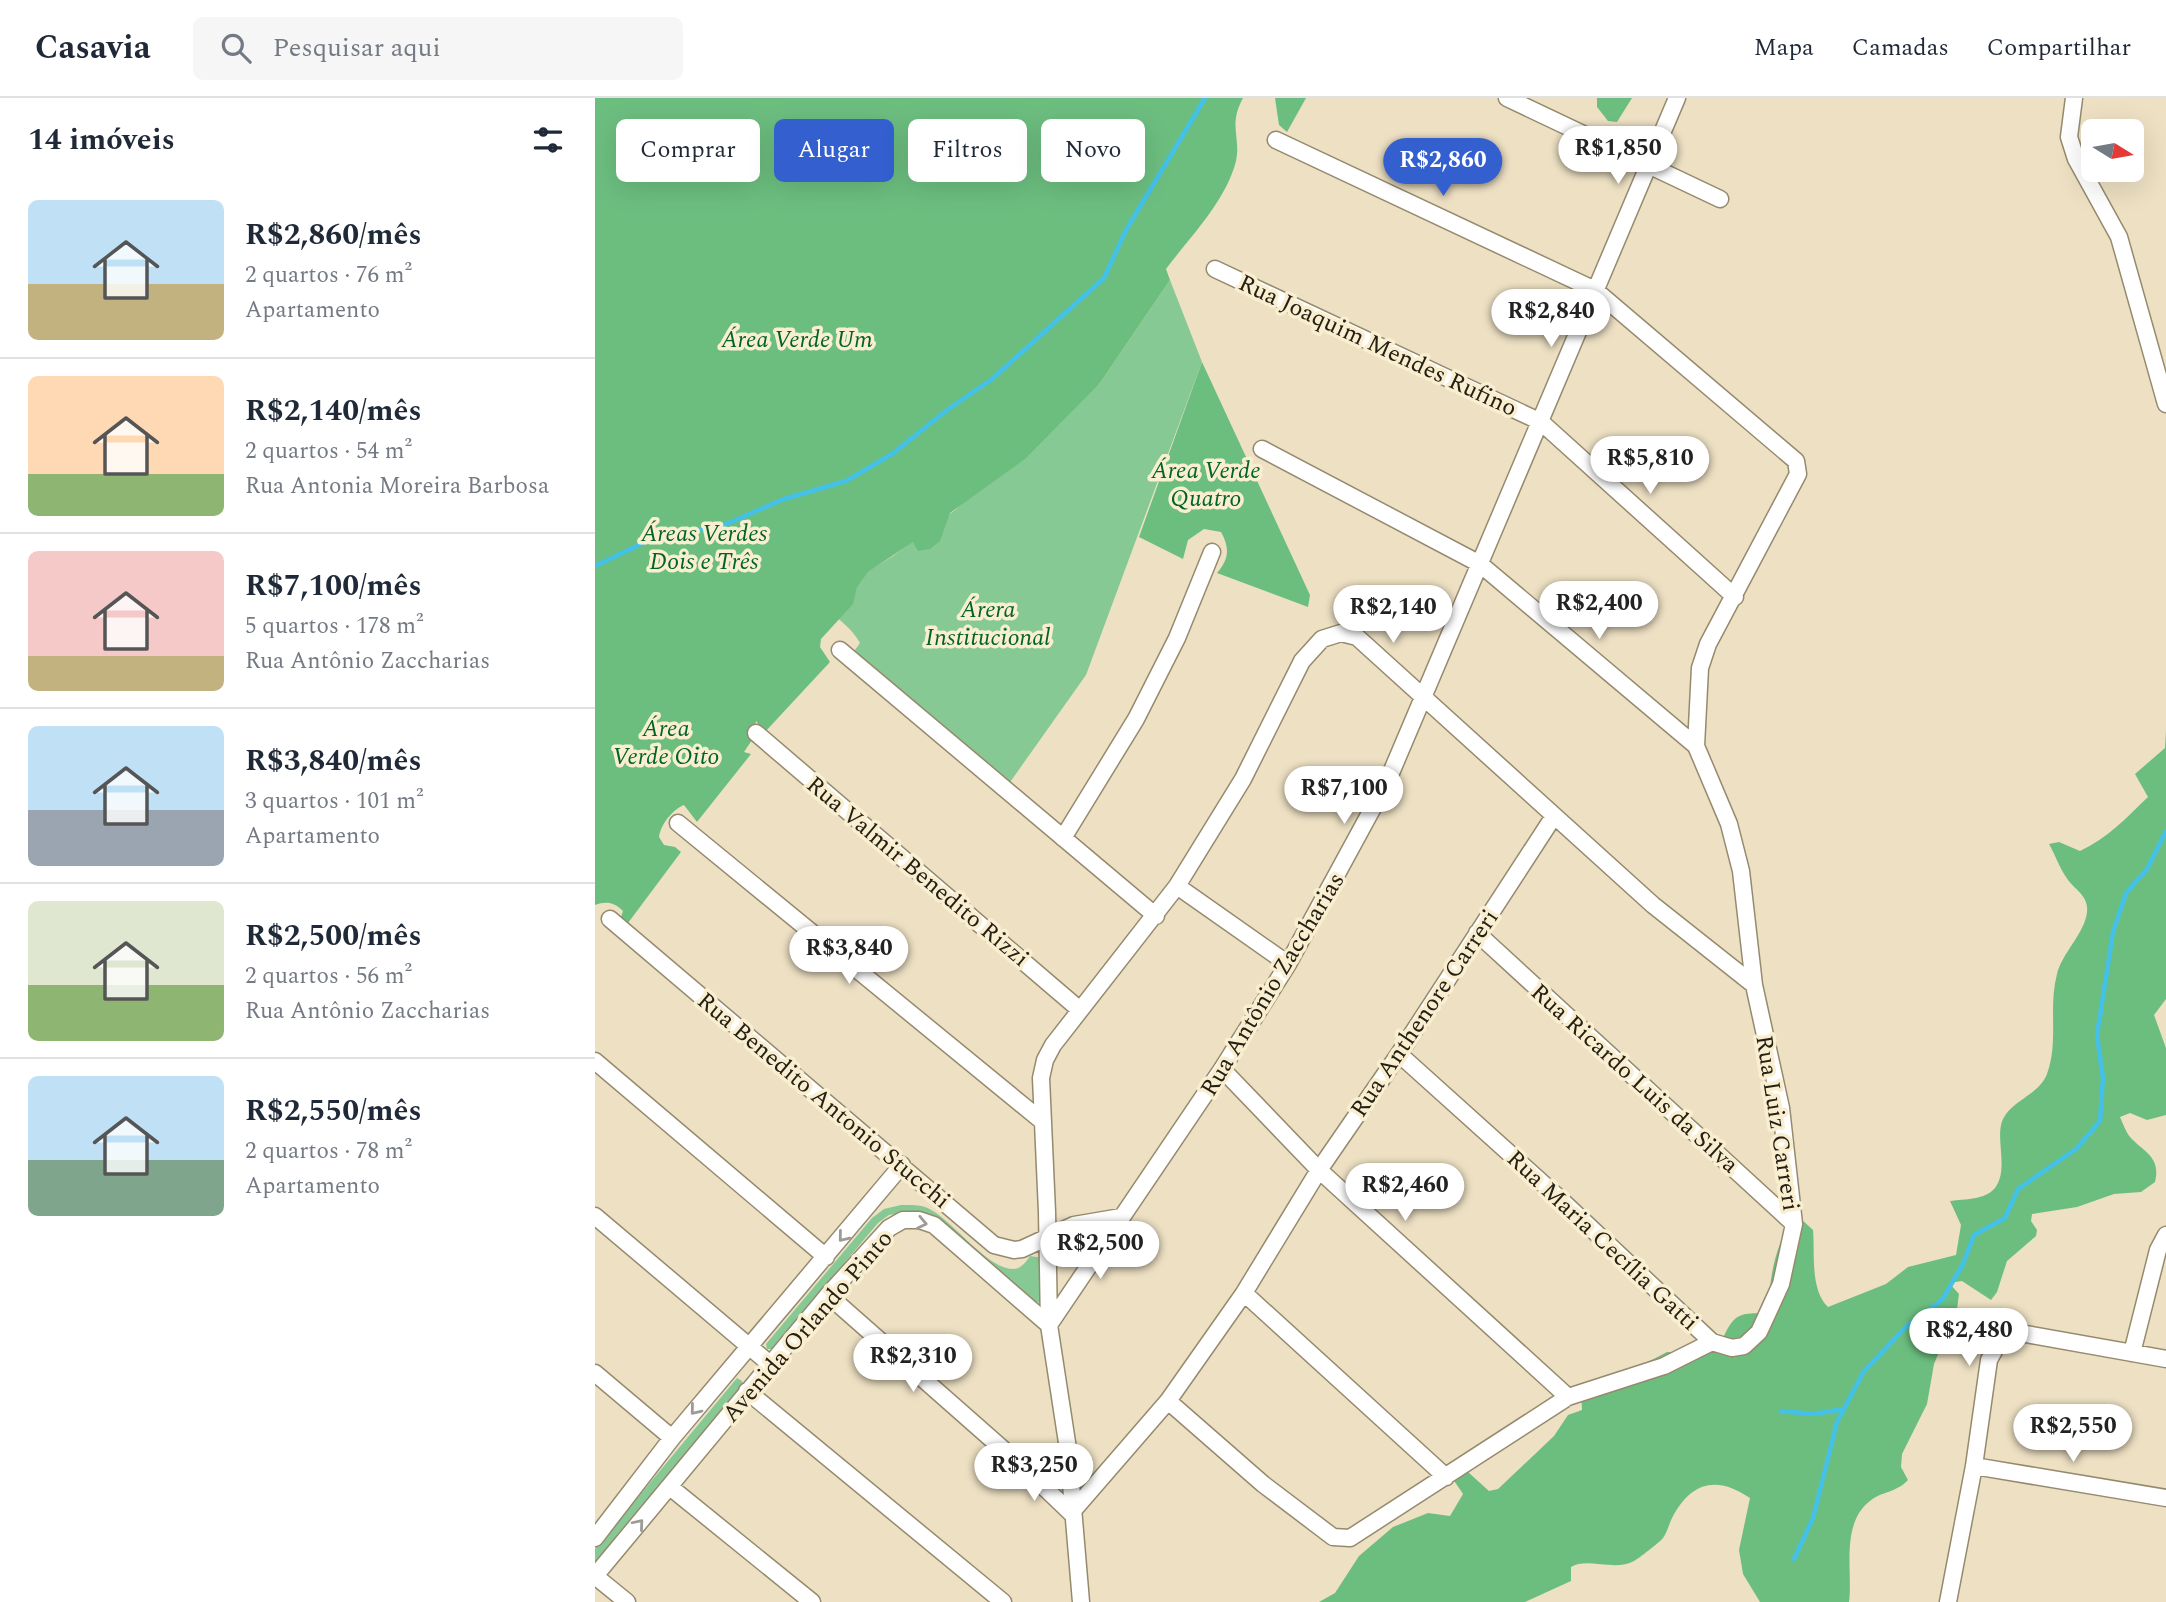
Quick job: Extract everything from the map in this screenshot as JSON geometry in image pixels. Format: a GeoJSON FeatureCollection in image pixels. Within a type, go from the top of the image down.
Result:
{"type":"FeatureCollection","features":[{"type":"Feature","properties":{"kind":"street"},"geometry":{"type":"LineString","coordinates":[[1507,98],[1720,199]]}},
{"type":"Feature","properties":{"kind":"street","name":"Rua Antônio Zaccharias"},"geometry":{"type":"LineString","coordinates":[[1049,1325],[1222,1069],[1288,964],[1388,780],[1677,98]]}},
{"type":"Feature","properties":{"kind":"street"},"geometry":{"type":"LineString","coordinates":[[2074,98],[2069,136],[2076,159],[2119,237],[2166,404]]}},
{"type":"Feature","properties":{"kind":"street"},"geometry":{"type":"LineString","coordinates":[[1276,140],[1595,290]]}},
{"type":"Feature","properties":{"kind":"street","name":"Rua Joaquim Mendes Rufino"},"geometry":{"type":"LineString","coordinates":[[1215,268],[1541,422],[1735,597]]}},
{"type":"Feature","properties":{"kind":"street","name":"Rua Luiz Carreri"},"geometry":{"type":"LineString","coordinates":[[1595,290],[1792,457],[1798,466],[1798,474],[1708,645],[1700,668],[1696,746],[1729,824],[1741,871],[1755,985],[1781,1108],[1794,1223],[1780,1284],[1759,1332],[1744,1346],[1732,1348],[1712,1342]]}},
{"type":"Feature","properties":{"kind":"street"},"geometry":{"type":"LineString","coordinates":[[1262,449],[1481,564],[1696,746]]}},
{"type":"Feature","properties":{"kind":"street"},"geometry":{"type":"LineString","coordinates":[[1063,838],[1136,719],[1177,638],[1212,552]]}},
{"type":"Feature","properties":{"kind":"street"},"geometry":{"type":"LineString","coordinates":[[1081,1602],[1067,1449],[1049,1325],[1041,1078],[1045,1060],[1080,1010],[1177,886],[1243,779],[1302,660],[1322,639],[1341,633],[1357,637],[1653,905],[1755,985]]}},
{"type":"Feature","properties":{"kind":"street"},"geometry":{"type":"LineString","coordinates":[[840,650],[1156,916]]}},
{"type":"Feature","properties":{"kind":"street","name":"Rua Valmir Benedito Rizzi"},"geometry":{"type":"LineString","coordinates":[[756,733],[1080,1010]]}},
{"type":"Feature","properties":{"kind":"street","name":"Rua Anthenore Carreri"},"geometry":{"type":"LineString","coordinates":[[1071,1513],[1168,1401],[1244,1293],[1319,1170],[1399,1054],[1554,816]]}},
{"type":"Feature","properties":{"kind":"street"},"geometry":{"type":"LineString","coordinates":[[678,823],[1042,1121]]}},
{"type":"Feature","properties":{"kind":"street"},"geometry":{"type":"LineString","coordinates":[[1177,886],[1288,964]]}},
{"type":"Feature","properties":{"kind":"street","name":"Rua Benedito Antonio Stucchi"},"geometry":{"type":"LineString","coordinates":[[610,919],[994,1245],[1014,1250],[1022,1249],[1074,1225],[1121,1217]]}},
{"type":"Feature","properties":{"kind":"street","name":"Rua Ricardo Luis da Silva"},"geometry":{"type":"LineString","coordinates":[[1477,933],[1794,1223]]}},
{"type":"Feature","properties":{"kind":"street","name":"Rua Maria Cecília Gatti"},"geometry":{"type":"LineString","coordinates":[[1399,1054],[1559,1198],[1712,1342]]}},
{"type":"Feature","properties":{"kind":"street"},"geometry":{"type":"LineString","coordinates":[[595,1061],[826,1257]]}},
{"type":"Feature","properties":{"kind":"street"},"geometry":{"type":"LineString","coordinates":[[1222,1069],[1319,1170],[1568,1397]]}},
{"type":"Feature","properties":{"kind":"street","name":"Avenida Orlando Pinto"},"geometry":{"type":"LineString","coordinates":[[598,1528],[748,1345],[902,1165]]}},
{"type":"Feature","properties":{"kind":"street"},"geometry":{"type":"LineString","coordinates":[[595,1216],[770,1364]]}},
{"type":"Feature","properties":{"kind":"street","name":"Avenida Orlando Pinto"},"geometry":{"type":"LineString","coordinates":[[595,1576],[828,1295],[889,1228],[903,1220],[919,1220],[935,1225],[1049,1325]]}},
{"type":"Feature","properties":{"kind":"street"},"geometry":{"type":"LineString","coordinates":[[2132,1353],[2158,1250],[2166,1234]]}},
{"type":"Feature","properties":{"kind":"street"},"geometry":{"type":"LineString","coordinates":[[1244,1293],[1446,1477]]}},
{"type":"Feature","properties":{"kind":"street"},"geometry":{"type":"LineString","coordinates":[[828,1295],[1022,1466],[1071,1513]]}},
{"type":"Feature","properties":{"kind":"street"},"geometry":{"type":"LineString","coordinates":[[1948,1602],[1974,1466],[1989,1360],[2001,1338],[2020,1333],[2166,1359]]}},
{"type":"Feature","properties":{"kind":"street"},"geometry":{"type":"LineString","coordinates":[[1168,1401],[1263,1484],[1333,1537],[1350,1538],[1568,1397],[1664,1366],[1712,1342]]}},
{"type":"Feature","properties":{"kind":"street"},"geometry":{"type":"LineString","coordinates":[[595,1373],[672,1438]]}},
{"type":"Feature","properties":{"kind":"street"},"geometry":{"type":"LineString","coordinates":[[747,1391],[1003,1602]]}},
{"type":"Feature","properties":{"kind":"street"},"geometry":{"type":"LineString","coordinates":[[1022,1466],[1067,1449]]}},
{"type":"Feature","properties":{"kind":"street"},"geometry":{"type":"LineString","coordinates":[[1974,1466],[2166,1498]]}},
{"type":"Feature","properties":{"kind":"street"},"geometry":{"type":"LineString","coordinates":[[670,1487],[812,1602]]}},
{"type":"Feature","properties":{"kind":"street"},"geometry":{"type":"LineString","coordinates":[[595,1576],[627,1602]]}},
{"type":"Feature","properties":{"kind":"green space"},"geometry":{"type":"Polygon","coordinates":[[[595,98],[1243,98],[1236,116],[1236,161],[1224,190],[1166,269],[1170,280],[1100,383],[1025,459],[950,513],[940,541],[930,549],[918,551],[913,542],[868,572],[857,587],[853,604],[821,639],[820,647],[830,662],[764,733],[756,721],[752,740],[744,752],[751,754],[697,822],[684,805],[675,810],[665,822],[659,837],[664,845],[675,847],[681,852],[628,923],[621,917],[623,911],[613,904],[595,905],[595,98]]]}},
{"type":"Feature","properties":{"kind":"green space"},"geometry":{"type":"Polygon","coordinates":[[[1275,98],[1306,98],[1287,132],[1279,125],[1275,98]]]}},
{"type":"Feature","properties":{"kind":"green space"},"geometry":{"type":"Polygon","coordinates":[[[1597,98],[1632,98],[1617,122],[1608,121],[1597,107],[1597,98]]]}},
{"type":"Feature","properties":{"kind":"green space","name":"Árera Institucional"},"geometry":{"type":"Polygon","coordinates":[[[1170,280],[1202,362],[1086,675],[1008,785],[852,654],[860,643],[846,626],[819,602],[893,556],[955,510],[1100,383],[1170,280]]]}},
{"type":"Feature","properties":{"kind":"green space","name":"Área Verde Quatro"},"geometry":{"type":"Polygon","coordinates":[[[1202,362],[1310,595],[1308,607],[1217,573],[1227,553],[1221,532],[1204,529],[1188,540],[1183,559],[1139,537],[1202,362]]]}},
{"type":"Feature","properties":{"kind":"green space"},"geometry":{"type":"Polygon","coordinates":[[[2166,730],[2166,999],[2154,1015],[2166,1048],[2166,1115],[2147,1120],[2130,1113],[2120,1117],[2130,1137],[2154,1161],[2155,1182],[2141,1192],[2114,1194],[2077,1207],[2032,1214],[2031,1221],[2037,1230],[2036,1236],[2007,1261],[1997,1292],[1991,1300],[1962,1281],[1949,1283],[1959,1294],[1957,1309],[1934,1364],[1927,1404],[1902,1454],[1901,1467],[1908,1480],[1870,1501],[1855,1522],[1851,1535],[1849,1602],[1760,1602],[1743,1574],[1739,1550],[1750,1498],[1726,1486],[1715,1485],[1705,1486],[1687,1496],[1672,1518],[1663,1538],[1636,1560],[1618,1565],[1578,1564],[1571,1567],[1571,1581],[1525,1602],[1319,1602],[1335,1593],[1359,1556],[1393,1527],[1428,1513],[1450,1516],[1463,1494],[1451,1476],[1452,1469],[1468,1472],[1489,1491],[1498,1489],[1554,1436],[1568,1415],[1582,1410],[1581,1391],[1621,1376],[1667,1352],[1706,1354],[1719,1348],[1737,1317],[1758,1313],[1769,1307],[1775,1261],[1792,1219],[1801,1219],[1813,1230],[1816,1281],[1822,1300],[1828,1307],[1886,1284],[1908,1267],[1956,1255],[1961,1225],[1950,1201],[1986,1195],[1999,1181],[2002,1165],[2001,1125],[2009,1110],[2037,1088],[2047,1074],[2051,1062],[2053,999],[2057,974],[2087,912],[2086,901],[2069,882],[2049,844],[2059,842],[2080,851],[2108,834],[2148,797],[2135,774],[2165,748],[2166,730]]]}},
{"type":"Feature","properties":{"kind":"green space"},"geometry":{"type":"Polygon","coordinates":[[[901,1205],[922,1206],[933,1211],[993,1262],[1003,1267],[1018,1268],[1030,1256],[1043,1258],[1047,1305],[1030,1300],[902,1213],[889,1215],[878,1223],[772,1349],[767,1349],[766,1344],[872,1218],[884,1209],[901,1205]]]}},
{"type":"Feature","properties":{"kind":"green space"},"geometry":{"type":"Polygon","coordinates":[[[737,1378],[742,1381],[743,1386],[595,1562],[595,1549],[737,1378]]]}},
{"type":"Feature","properties":{"kind":"waterway"},"geometry":{"type":"LineString","coordinates":[[595,566],[664,533],[717,528],[784,499],[846,481],[892,454],[947,410],[992,379],[1104,278],[1126,230],[1205,98]]}},
{"type":"Feature","properties":{"kind":"waterway"},"geometry":{"type":"LineString","coordinates":[[1794,1559],[1813,1518],[1837,1422],[1864,1371],[1907,1326],[1942,1300],[1963,1264],[1974,1235],[2005,1218],[2018,1189],[2076,1149],[2100,1121],[2103,1078],[2097,1035],[2113,932],[2126,893],[2147,869],[2166,831]]}},
{"type":"Feature","properties":{"kind":"waterway"},"geometry":{"type":"LineString","coordinates":[[1781,1411],[1813,1414],[1844,1409]]}},
{"type":"Feature","properties":{"kind":"park label","name":"Área Verde Um"},"geometry":{"type":"Point","coordinates":[797,339]}},
{"type":"Feature","properties":{"kind":"park label","name":"Áreas Verdes Dois e Três"},"geometry":{"type":"Point","coordinates":[704,547]}},
{"type":"Feature","properties":{"kind":"park label","name":"Área Verde Oito"},"geometry":{"type":"Point","coordinates":[666,742]}}]}
